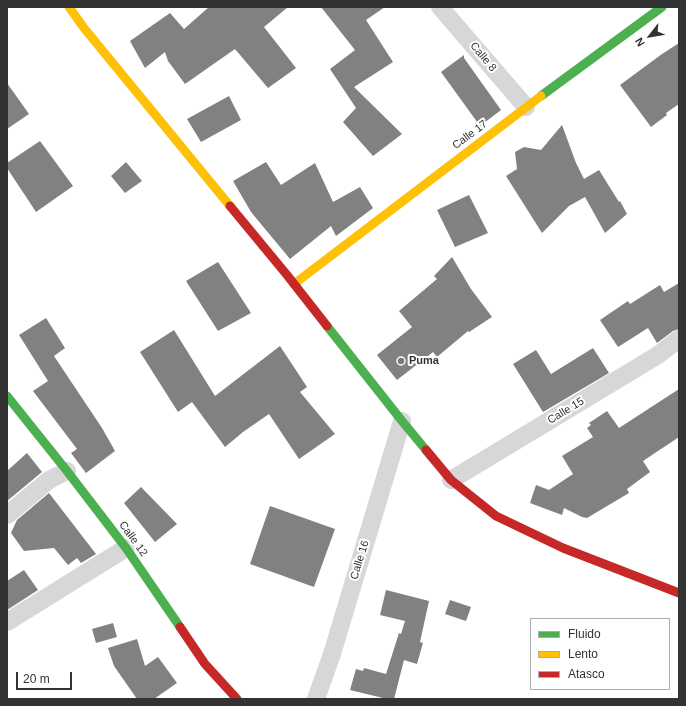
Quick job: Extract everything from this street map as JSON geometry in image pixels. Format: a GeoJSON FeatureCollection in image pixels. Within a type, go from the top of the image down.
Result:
{"type":"FeatureCollection","features":[{"type":"Feature","properties":{"kind":"street"},"geometry":{"type":"LineString","coordinates":[[69,7],[84,28],[294,284],[402,421],[451,480],[496,516],[563,548],[679,593]]}},
{"type":"Feature","properties":{"kind":"street","name":"Calle 8"},"geometry":{"type":"LineString","coordinates":[[440,7],[526,108]]}},
{"type":"Feature","properties":{"kind":"street","name":"Calle 17"},"geometry":{"type":"LineString","coordinates":[[294,284],[662,7]]}},
{"type":"Feature","properties":{"kind":"street","name":"Calle 15"},"geometry":{"type":"LineString","coordinates":[[451,480],[658,355],[679,340]]}},
{"type":"Feature","properties":{"kind":"street","name":"Calle 12"},"geometry":{"type":"LineString","coordinates":[[7,396],[126,548],[205,664],[237,699]]}},
{"type":"Feature","properties":{"kind":"street","name":"Calle 16"},"geometry":{"type":"LineString","coordinates":[[316,699],[332,654],[402,421]]}},
{"type":"Feature","properties":{"kind":"street"},"geometry":{"type":"LineString","coordinates":[[7,515],[49,480],[67,471]]}},
{"type":"Feature","properties":{"kind":"street"},"geometry":{"type":"LineString","coordinates":[[7,622],[126,548]]}},
{"type":"Feature","properties":{"kind":"building"},"geometry":{"type":"Polygon","coordinates":[[[209,7],[288,7],[264,27],[296,68],[268,88],[235,49],[185,84],[168,61],[165,52],[145,68],[130,41],[170,13],[184,29],[209,7]]]}},
{"type":"Feature","properties":{"kind":"building"},"geometry":{"type":"Polygon","coordinates":[[[321,7],[385,7],[366,20],[393,62],[354,87],[402,134],[373,156],[343,122],[356,108],[330,69],[355,50],[321,7]]]}},
{"type":"Feature","properties":{"kind":"building"},"geometry":{"type":"Polygon","coordinates":[[[679,43],[679,104],[666,113],[667,115],[651,127],[620,85],[679,43]]]}},
{"type":"Feature","properties":{"kind":"building"},"geometry":{"type":"Polygon","coordinates":[[[464,55],[464,58],[501,110],[480,126],[441,72],[464,55]]]}},
{"type":"Feature","properties":{"kind":"building"},"geometry":{"type":"Polygon","coordinates":[[[7,83],[29,114],[7,129],[7,83]]]}},
{"type":"Feature","properties":{"kind":"building"},"geometry":{"type":"Polygon","coordinates":[[[229,96],[241,120],[201,142],[187,119],[229,96]]]}},
{"type":"Feature","properties":{"kind":"building"},"geometry":{"type":"Polygon","coordinates":[[[562,125],[576,163],[584,179],[599,170],[627,214],[605,233],[585,197],[569,206],[542,233],[506,176],[517,169],[515,152],[524,147],[541,150],[562,125]]]}},
{"type":"Feature","properties":{"kind":"building"},"geometry":{"type":"Polygon","coordinates":[[[40,141],[73,186],[36,212],[7,168],[7,163],[40,141]]]}},
{"type":"Feature","properties":{"kind":"building"},"geometry":{"type":"Polygon","coordinates":[[[126,162],[142,181],[125,193],[111,176],[126,162]]]}},
{"type":"Feature","properties":{"kind":"building"},"geometry":{"type":"Polygon","coordinates":[[[266,162],[281,185],[315,163],[333,202],[360,187],[373,208],[336,236],[331,226],[290,259],[251,212],[233,181],[266,162]]]}},
{"type":"Feature","properties":{"kind":"building"},"geometry":{"type":"Polygon","coordinates":[[[469,195],[488,233],[455,247],[437,210],[469,195]]]}},
{"type":"Feature","properties":{"kind":"building"},"geometry":{"type":"Polygon","coordinates":[[[452,257],[471,289],[492,317],[469,332],[468,331],[437,357],[433,352],[397,380],[377,355],[412,327],[399,311],[437,279],[434,276],[452,257]]]}},
{"type":"Feature","properties":{"kind":"building"},"geometry":{"type":"Polygon","coordinates":[[[218,262],[251,313],[218,331],[186,281],[218,262]]]}},
{"type":"Feature","properties":{"kind":"building"},"geometry":{"type":"Polygon","coordinates":[[[679,283],[679,329],[673,331],[657,343],[648,328],[618,347],[600,320],[628,301],[630,304],[660,285],[664,292],[679,283]]]}},
{"type":"Feature","properties":{"kind":"building"},"geometry":{"type":"Polygon","coordinates":[[[46,318],[65,348],[54,356],[102,428],[115,451],[86,473],[71,453],[77,449],[33,391],[48,381],[19,335],[46,318]]]}},
{"type":"Feature","properties":{"kind":"building"},"geometry":{"type":"Polygon","coordinates":[[[174,330],[215,396],[280,346],[307,387],[300,392],[335,434],[299,459],[269,414],[243,432],[225,447],[192,402],[178,412],[140,352],[174,330]]]}},
{"type":"Feature","properties":{"kind":"building"},"geometry":{"type":"Polygon","coordinates":[[[593,348],[609,373],[543,412],[513,364],[536,350],[551,374],[593,348]]]}},
{"type":"Feature","properties":{"kind":"building"},"geometry":{"type":"Polygon","coordinates":[[[679,389],[679,437],[643,461],[650,472],[627,489],[629,493],[587,518],[564,508],[562,515],[530,503],[536,485],[549,490],[573,474],[562,456],[593,437],[587,428],[591,425],[589,423],[607,411],[619,428],[679,389]]]}},
{"type":"Feature","properties":{"kind":"building"},"geometry":{"type":"Polygon","coordinates":[[[27,453],[42,472],[7,501],[7,471],[27,453]]]}},
{"type":"Feature","properties":{"kind":"building"},"geometry":{"type":"Polygon","coordinates":[[[141,487],[177,524],[155,542],[124,503],[141,487]]]}},
{"type":"Feature","properties":{"kind":"building"},"geometry":{"type":"Polygon","coordinates":[[[49,493],[96,554],[81,563],[77,558],[68,565],[54,548],[24,551],[11,533],[17,520],[49,493]]]}},
{"type":"Feature","properties":{"kind":"building"},"geometry":{"type":"Polygon","coordinates":[[[270,506],[335,529],[314,587],[250,564],[270,506]]]}},
{"type":"Feature","properties":{"kind":"building"},"geometry":{"type":"Polygon","coordinates":[[[24,570],[38,590],[7,610],[7,581],[24,570]]]}},
{"type":"Feature","properties":{"kind":"building"},"geometry":{"type":"Polygon","coordinates":[[[386,590],[429,601],[420,642],[423,643],[417,664],[404,660],[394,699],[387,699],[350,690],[356,669],[363,671],[364,668],[386,674],[399,633],[401,634],[405,621],[380,615],[386,590]]]}},
{"type":"Feature","properties":{"kind":"building"},"geometry":{"type":"Polygon","coordinates":[[[450,600],[471,607],[466,621],[445,614],[450,600]]]}},
{"type":"Feature","properties":{"kind":"building"},"geometry":{"type":"Polygon","coordinates":[[[113,623],[117,637],[96,643],[92,629],[113,623]]]}},
{"type":"Feature","properties":{"kind":"building"},"geometry":{"type":"Polygon","coordinates":[[[137,639],[145,666],[158,657],[177,683],[154,699],[137,699],[114,666],[108,648],[137,639]]]}},
{"type":"Feature","properties":{"kind":"traffic: fast"},"geometry":{"type":"LineString","coordinates":[[541,96],[662,7]]}},
{"type":"Feature","properties":{"kind":"traffic: fast"},"geometry":{"type":"LineString","coordinates":[[327,326],[426,450]]}},
{"type":"Feature","properties":{"kind":"traffic: fast"},"geometry":{"type":"LineString","coordinates":[[7,396],[126,548],[180,627]]}},
{"type":"Feature","properties":{"kind":"traffic: slow"},"geometry":{"type":"LineString","coordinates":[[69,7],[84,28],[230,206]]}},
{"type":"Feature","properties":{"kind":"traffic: slow"},"geometry":{"type":"LineString","coordinates":[[294,284],[541,96]]}},
{"type":"Feature","properties":{"kind":"traffic: jam"},"geometry":{"type":"LineString","coordinates":[[230,206],[327,326]]}},
{"type":"Feature","properties":{"kind":"traffic: jam"},"geometry":{"type":"LineString","coordinates":[[426,450],[451,480],[496,516],[563,548],[679,593]]}},
{"type":"Feature","properties":{"kind":"traffic: jam"},"geometry":{"type":"LineString","coordinates":[[180,627],[205,664],[237,699]]}},
{"type":"Feature","properties":{"kind":"place","name":"Puma"},"geometry":{"type":"Point","coordinates":[401,361]}}]}
